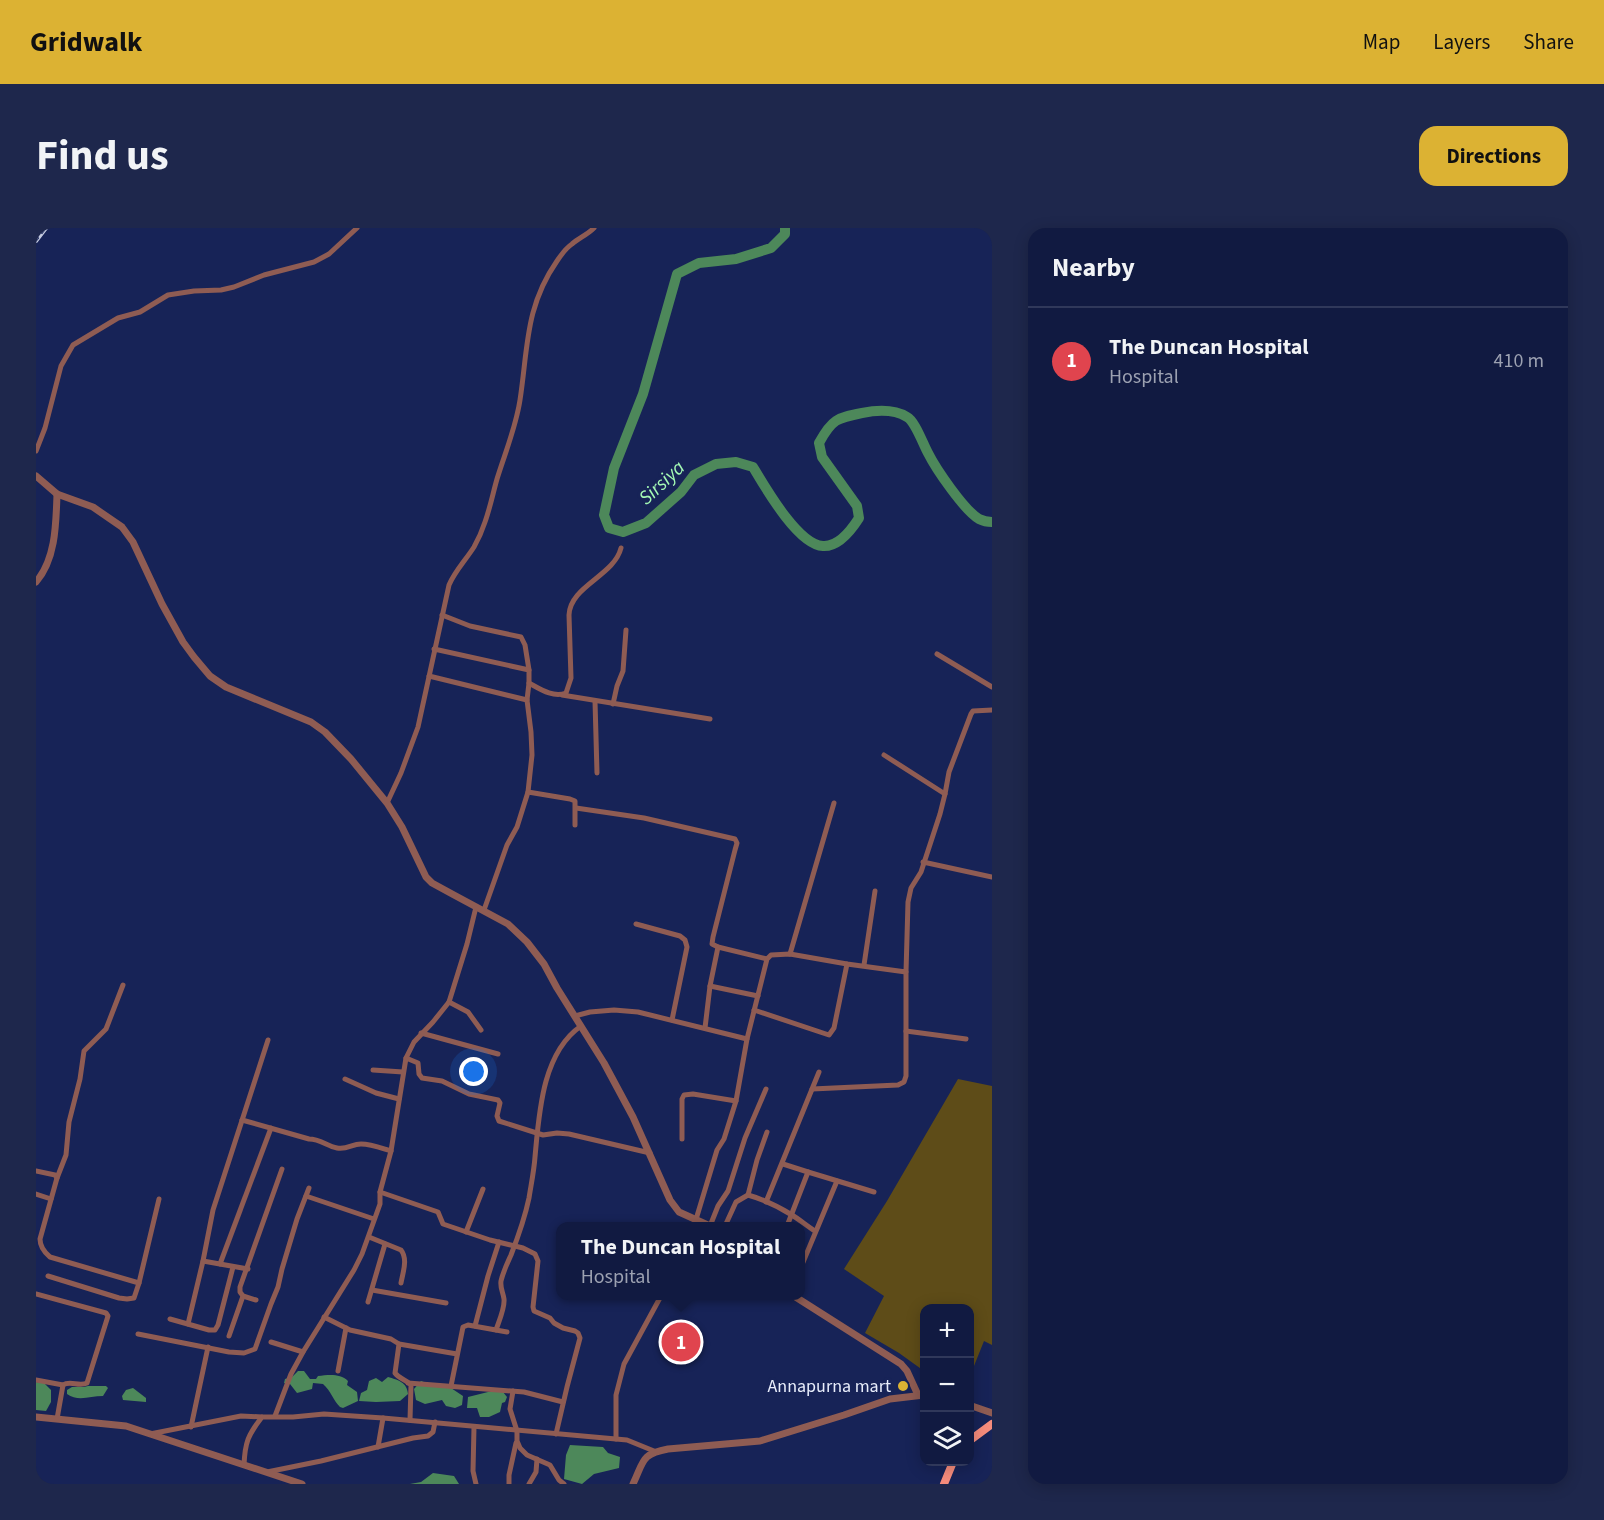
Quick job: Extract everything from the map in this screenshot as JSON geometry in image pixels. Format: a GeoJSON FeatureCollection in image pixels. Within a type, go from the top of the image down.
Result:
{"type":"FeatureCollection","features":[{"type":"Feature","properties":{"kind":"main road"},"geometry":{"type":"LineString","coordinates":[[974,1437],[992,1424]]}},
{"type":"Feature","properties":{"kind":"main road"},"geometry":{"type":"LineString","coordinates":[[944,1484],[951,1466]]}},
{"type":"Feature","properties":{"kind":"street"},"geometry":{"type":"LineString","coordinates":[[36,451],[52,405],[61,366],[73,345],[118,318],[140,312],[168,295],[221,290],[264,275],[314,262],[329,254],[357,228]]}},
{"type":"Feature","properties":{"kind":"street"},"geometry":{"type":"LineString","coordinates":[[387,803],[418,727],[448,585],[453,574],[474,548],[485,521],[512,435],[520,401],[526,343],[539,292],[565,250],[594,228]]}},
{"type":"Feature","properties":{"kind":"street"},"geometry":{"type":"LineString","coordinates":[[36,476],[57,494],[93,507],[113,519],[128,534],[167,614],[194,657],[210,676],[226,687],[311,722],[325,732],[351,759],[387,803],[402,827],[426,877],[432,883],[508,924],[527,942],[544,964],[619,1090],[670,1200],[679,1212],[692,1222]]}},
{"type":"Feature","properties":{"kind":"street"},"geometry":{"type":"LineString","coordinates":[[36,582],[47,567],[56,523],[57,494]]}},
{"type":"Feature","properties":{"kind":"street"},"geometry":{"type":"LineString","coordinates":[[560,695],[566,693],[571,678],[569,609],[572,601],[613,564],[621,548]]}},
{"type":"Feature","properties":{"kind":"street"},"geometry":{"type":"LineString","coordinates":[[442,615],[470,626],[521,637],[525,645],[529,670],[527,700],[532,755],[528,792],[517,827],[507,844],[484,910]]}},
{"type":"Feature","properties":{"kind":"street"},"geometry":{"type":"LineString","coordinates":[[614,704],[617,686],[623,671],[626,630]]}},
{"type":"Feature","properties":{"kind":"street"},"geometry":{"type":"LineString","coordinates":[[434,649],[529,670]]}},
{"type":"Feature","properties":{"kind":"street"},"geometry":{"type":"LineString","coordinates":[[937,654],[992,687]]}},
{"type":"Feature","properties":{"kind":"street"},"geometry":{"type":"LineString","coordinates":[[429,676],[527,700]]}},
{"type":"Feature","properties":{"kind":"street"},"geometry":{"type":"LineString","coordinates":[[529,683],[543,691],[560,695],[710,719]]}},
{"type":"Feature","properties":{"kind":"street"},"geometry":{"type":"LineString","coordinates":[[595,701],[597,773]]}},
{"type":"Feature","properties":{"kind":"street"},"geometry":{"type":"LineString","coordinates":[[812,1089],[898,1085],[904,1082],[906,1076],[908,902],[911,888],[921,872],[940,814],[951,764],[969,717],[974,711],[991,709]]}},
{"type":"Feature","properties":{"kind":"street"},"geometry":{"type":"LineString","coordinates":[[884,755],[945,794]]}},
{"type":"Feature","properties":{"kind":"street"},"geometry":{"type":"LineString","coordinates":[[528,792],[575,801],[575,825]]}},
{"type":"Feature","properties":{"kind":"street"},"geometry":{"type":"LineString","coordinates":[[790,954],[834,803]]}},
{"type":"Feature","properties":{"kind":"street"},"geometry":{"type":"LineString","coordinates":[[576,808],[644,818],[735,839],[737,843],[712,944],[767,959]]}},
{"type":"Feature","properties":{"kind":"street"},"geometry":{"type":"LineString","coordinates":[[923,862],[992,877]]}},
{"type":"Feature","properties":{"kind":"street"},"geometry":{"type":"LineString","coordinates":[[864,965],[874,891]]}},
{"type":"Feature","properties":{"kind":"street"},"geometry":{"type":"LineString","coordinates":[[274,1416],[291,1374],[354,1270],[369,1237],[380,1204],[380,1192],[390,1150],[406,1058],[414,1042],[449,1002],[476,907]]}},
{"type":"Feature","properties":{"kind":"street"},"geometry":{"type":"LineString","coordinates":[[636,924],[680,936],[685,940],[687,947],[672,1020]]}},
{"type":"Feature","properties":{"kind":"street"},"geometry":{"type":"LineString","coordinates":[[705,1028],[718,947]]}},
{"type":"Feature","properties":{"kind":"street"},"geometry":{"type":"LineString","coordinates":[[696,1222],[717,1150],[724,1139],[736,1101],[747,1039],[767,959],[771,955],[790,954],[906,972]]}},
{"type":"Feature","properties":{"kind":"street"},"geometry":{"type":"LineString","coordinates":[[754,1010],[829,1035],[834,1028],[847,964]]}},
{"type":"Feature","properties":{"kind":"street"},"geometry":{"type":"LineString","coordinates":[[123,985],[105,1029],[84,1051],[80,1079],[69,1122],[66,1155],[57,1178],[40,1246],[50,1257],[139,1283]]}},
{"type":"Feature","properties":{"kind":"street"},"geometry":{"type":"LineString","coordinates":[[710,986],[758,996]]}},
{"type":"Feature","properties":{"kind":"street"},"geometry":{"type":"LineString","coordinates":[[449,1002],[468,1012],[481,1030]]}},
{"type":"Feature","properties":{"kind":"street"},"geometry":{"type":"LineString","coordinates":[[575,1017],[590,1012],[614,1010],[638,1012],[747,1039]]}},
{"type":"Feature","properties":{"kind":"street"},"geometry":{"type":"LineString","coordinates":[[496,1330],[504,1304],[501,1279],[528,1202],[535,1158],[536,1132],[553,1061],[557,1051],[572,1032],[581,1026]]}},
{"type":"Feature","properties":{"kind":"street"},"geometry":{"type":"LineString","coordinates":[[906,1031],[966,1039]]}},
{"type":"Feature","properties":{"kind":"street"},"geometry":{"type":"LineString","coordinates":[[421,1033],[498,1054]]}},
{"type":"Feature","properties":{"kind":"street"},"geometry":{"type":"LineString","coordinates":[[188,1324],[204,1260],[213,1210],[268,1040]]}},
{"type":"Feature","properties":{"kind":"street"},"geometry":{"type":"LineString","coordinates":[[406,1058],[418,1063],[419,1074],[422,1078],[442,1081],[470,1094],[498,1100],[500,1103],[497,1116],[499,1120],[543,1135],[569,1134],[650,1154]]}},
{"type":"Feature","properties":{"kind":"street"},"geometry":{"type":"LineString","coordinates":[[373,1070],[403,1072]]}},
{"type":"Feature","properties":{"kind":"street"},"geometry":{"type":"LineString","coordinates":[[766,1203],[819,1072]]}},
{"type":"Feature","properties":{"kind":"street"},"geometry":{"type":"LineString","coordinates":[[345,1079],[376,1093],[399,1099]]}},
{"type":"Feature","properties":{"kind":"street"},"geometry":{"type":"LineString","coordinates":[[712,1222],[718,1206],[728,1191],[745,1138],[766,1089]]}},
{"type":"Feature","properties":{"kind":"street"},"geometry":{"type":"LineString","coordinates":[[682,1139],[682,1099],[684,1095],[693,1094],[736,1101]]}},
{"type":"Feature","properties":{"kind":"street"},"geometry":{"type":"LineString","coordinates":[[242,1120],[319,1140],[334,1148],[346,1149],[362,1144],[390,1150]]}},
{"type":"Feature","properties":{"kind":"street"},"geometry":{"type":"LineString","coordinates":[[219,1264],[271,1128]]}},
{"type":"Feature","properties":{"kind":"street"},"geometry":{"type":"LineString","coordinates":[[727,1222],[736,1202],[748,1195],[767,1132]]}},
{"type":"Feature","properties":{"kind":"street"},"geometry":{"type":"LineString","coordinates":[[783,1164],[874,1192]]}},
{"type":"Feature","properties":{"kind":"street"},"geometry":{"type":"LineString","coordinates":[[256,1300],[243,1296],[240,1287],[282,1169]]}},
{"type":"Feature","properties":{"kind":"street"},"geometry":{"type":"LineString","coordinates":[[36,1171],[55,1175],[57,1178]]}},
{"type":"Feature","properties":{"kind":"street"},"geometry":{"type":"LineString","coordinates":[[790,1222],[808,1173]]}},
{"type":"Feature","properties":{"kind":"street"},"geometry":{"type":"LineString","coordinates":[[805,1257],[837,1181]]}},
{"type":"Feature","properties":{"kind":"street"},"geometry":{"type":"LineString","coordinates":[[138,1334],[229,1352],[244,1353],[255,1349],[270,1304],[279,1287],[282,1269],[309,1188]]}},
{"type":"Feature","properties":{"kind":"street"},"geometry":{"type":"LineString","coordinates":[[466,1232],[483,1190]]}},
{"type":"Feature","properties":{"kind":"street"},"geometry":{"type":"LineString","coordinates":[[380,1192],[438,1212],[441,1223],[490,1240],[529,1250],[535,1254],[537,1258],[534,1311],[550,1318],[563,1328],[575,1331],[580,1338],[556,1434]]}},
{"type":"Feature","properties":{"kind":"street"},"geometry":{"type":"LineString","coordinates":[[36,1194],[51,1199]]}},
{"type":"Feature","properties":{"kind":"street"},"geometry":{"type":"LineString","coordinates":[[748,1195],[793,1215],[802,1222]]}},
{"type":"Feature","properties":{"kind":"street"},"geometry":{"type":"LineString","coordinates":[[306,1196],[374,1219]]}},
{"type":"Feature","properties":{"kind":"street"},"geometry":{"type":"LineString","coordinates":[[48,1276],[132,1299],[136,1296],[159,1199]]}},
{"type":"Feature","properties":{"kind":"street"},"geometry":{"type":"LineString","coordinates":[[805,1224],[815,1231]]}},
{"type":"Feature","properties":{"kind":"street"},"geometry":{"type":"LineString","coordinates":[[369,1237],[401,1250],[404,1254],[401,1283]]}},
{"type":"Feature","properties":{"kind":"street"},"geometry":{"type":"LineString","coordinates":[[475,1326],[499,1242]]}},
{"type":"Feature","properties":{"kind":"street"},"geometry":{"type":"LineString","coordinates":[[368,1302],[385,1244]]}},
{"type":"Feature","properties":{"kind":"street"},"geometry":{"type":"LineString","coordinates":[[36,1255],[44,1252]]}},
{"type":"Feature","properties":{"kind":"street"},"geometry":{"type":"LineString","coordinates":[[204,1260],[248,1269]]}},
{"type":"Feature","properties":{"kind":"street"},"geometry":{"type":"LineString","coordinates":[[170,1319],[215,1330],[233,1267]]}},
{"type":"Feature","properties":{"kind":"street"},"geometry":{"type":"LineString","coordinates":[[372,1290],[446,1303]]}},
{"type":"Feature","properties":{"kind":"street"},"geometry":{"type":"LineString","coordinates":[[36,1294],[106,1313],[108,1316],[87,1383],[63,1385],[36,1380]]}},
{"type":"Feature","properties":{"kind":"street"},"geometry":{"type":"LineString","coordinates":[[229,1336],[243,1296]]}},
{"type":"Feature","properties":{"kind":"street"},"geometry":{"type":"LineString","coordinates":[[616,1439],[616,1395],[624,1364],[659,1300]]}},
{"type":"Feature","properties":{"kind":"street"},"geometry":{"type":"LineString","coordinates":[[800,1300],[901,1364],[920,1393]]}},
{"type":"Feature","properties":{"kind":"street"},"geometry":{"type":"LineString","coordinates":[[324,1317],[346,1328],[390,1339],[399,1344],[457,1354]]}},
{"type":"Feature","properties":{"kind":"street"},"geometry":{"type":"LineString","coordinates":[[451,1386],[463,1327],[468,1325],[507,1332]]}},
{"type":"Feature","properties":{"kind":"street"},"geometry":{"type":"LineString","coordinates":[[338,1371],[346,1328]]}},
{"type":"Feature","properties":{"kind":"street"},"geometry":{"type":"LineString","coordinates":[[270,1342],[303,1352]]}},
{"type":"Feature","properties":{"kind":"street"},"geometry":{"type":"LineString","coordinates":[[399,1344],[395,1373],[397,1377],[406,1380],[411,1385],[410,1420]]}},
{"type":"Feature","properties":{"kind":"street"},"geometry":{"type":"LineString","coordinates":[[191,1427],[208,1347]]}},
{"type":"Feature","properties":{"kind":"street"},"geometry":{"type":"LineString","coordinates":[[408,1383],[524,1392],[563,1402]]}},
{"type":"Feature","properties":{"kind":"street"},"geometry":{"type":"LineString","coordinates":[[57,1419],[63,1385]]}},
{"type":"Feature","properties":{"kind":"street"},"geometry":{"type":"LineString","coordinates":[[509,1484],[517,1442],[517,1431],[510,1409],[513,1391]]}},
{"type":"Feature","properties":{"kind":"street"},"geometry":{"type":"LineString","coordinates":[[633,1484],[644,1458],[654,1452],[760,1441],[890,1399],[920,1395]]}},
{"type":"Feature","properties":{"kind":"street"},"geometry":{"type":"LineString","coordinates":[[974,1407],[992,1413]]}},
{"type":"Feature","properties":{"kind":"street"},"geometry":{"type":"LineString","coordinates":[[148,1434],[241,1416],[293,1417],[324,1414],[627,1440],[654,1452]]}},
{"type":"Feature","properties":{"kind":"street"},"geometry":{"type":"LineString","coordinates":[[244,1465],[247,1437],[262,1416]]}},
{"type":"Feature","properties":{"kind":"street"},"geometry":{"type":"LineString","coordinates":[[36,1417],[126,1426],[302,1484]]}},
{"type":"Feature","properties":{"kind":"street"},"geometry":{"type":"LineString","coordinates":[[378,1447],[383,1418]]}},
{"type":"Feature","properties":{"kind":"street"},"geometry":{"type":"LineString","coordinates":[[266,1472],[428,1436],[433,1432],[435,1422]]}},
{"type":"Feature","properties":{"kind":"street"},"geometry":{"type":"LineString","coordinates":[[474,1427],[473,1471],[476,1484]]}},
{"type":"Feature","properties":{"kind":"street"},"geometry":{"type":"LineString","coordinates":[[517,1442],[527,1455],[550,1466],[564,1484]]}},
{"type":"Feature","properties":{"kind":"street"},"geometry":{"type":"LineString","coordinates":[[529,1484],[536,1472],[537,1459]]}},
{"type":"Feature","properties":{"kind":"shaded area"},"geometry":{"type":"Polygon","coordinates":[[[958,1079],[992,1086],[992,1345],[984,1341],[974,1366],[974,1304],[920,1304],[920,1368],[865,1333],[884,1296],[844,1269],[887,1201],[958,1079]]]}},
{"type":"Feature","properties":{"kind":"shaded area"},"geometry":{"type":"Polygon","coordinates":[[[298,1371],[304,1371],[310,1379],[326,1375],[341,1377],[348,1381],[347,1385],[357,1392],[358,1401],[343,1408],[340,1407],[323,1384],[313,1383],[312,1389],[297,1393],[290,1384],[284,1383],[285,1379],[292,1377],[298,1371]]]}},
{"type":"Feature","properties":{"kind":"shaded area"},"geometry":{"type":"Polygon","coordinates":[[[388,1377],[404,1384],[408,1394],[400,1401],[359,1401],[361,1393],[367,1390],[369,1381],[376,1378],[382,1382],[388,1377]]]}},
{"type":"Feature","properties":{"kind":"shaded area"},"geometry":{"type":"Polygon","coordinates":[[[421,1381],[441,1388],[448,1386],[463,1396],[462,1405],[455,1408],[446,1406],[442,1400],[425,1404],[416,1400],[414,1389],[421,1381]]]}},
{"type":"Feature","properties":{"kind":"shaded area"},"geometry":{"type":"Polygon","coordinates":[[[36,1382],[44,1383],[51,1390],[51,1402],[46,1411],[36,1410],[36,1382]]]}},
{"type":"Feature","properties":{"kind":"shaded area"},"geometry":{"type":"Polygon","coordinates":[[[72,1387],[108,1388],[103,1396],[80,1398],[67,1394],[67,1390],[72,1387]]]}},
{"type":"Feature","properties":{"kind":"shaded area"},"geometry":{"type":"Polygon","coordinates":[[[133,1388],[146,1398],[146,1402],[123,1400],[122,1396],[126,1390],[133,1388]]]}},
{"type":"Feature","properties":{"kind":"shaded area"},"geometry":{"type":"Polygon","coordinates":[[[488,1392],[503,1392],[507,1397],[502,1403],[500,1412],[489,1417],[480,1417],[477,1408],[467,1408],[468,1397],[488,1392]]]}},
{"type":"Feature","properties":{"kind":"shaded area"},"geometry":{"type":"Polygon","coordinates":[[[570,1445],[603,1447],[608,1453],[620,1457],[619,1468],[594,1474],[582,1484],[564,1479],[566,1455],[570,1445]]]}},
{"type":"Feature","properties":{"kind":"shaded area"},"geometry":{"type":"Polygon","coordinates":[[[433,1473],[454,1476],[459,1484],[410,1484],[421,1482],[433,1473]]]}},
{"type":"Feature","properties":{"kind":"waterway","name":"Sirsiya"},"geometry":{"type":"LineString","coordinates":[[785,228],[785,234],[771,248],[736,259],[699,263],[677,274],[643,394],[614,468],[604,515],[609,528],[623,532],[646,523],[681,492],[694,475],[716,464],[736,462],[753,467],[783,514],[803,536],[823,546],[834,544],[849,532],[859,518],[857,506],[822,457],[819,443],[832,424],[841,418],[879,411],[891,411],[910,419],[932,460],[958,498],[979,519],[992,522]]}},
{"type":"Feature","properties":{"kind":"railway"},"geometry":{"type":"LineString","coordinates":[[36,241],[46,228]]}},
{"type":"Feature","properties":{"kind":"place","name":"The Duncan Hospital"},"geometry":{"type":"Point","coordinates":[681,1342]}},
{"type":"Feature","properties":{"kind":"place","name":"Annapurna mart"},"geometry":{"type":"Point","coordinates":[903,1386]}}]}
